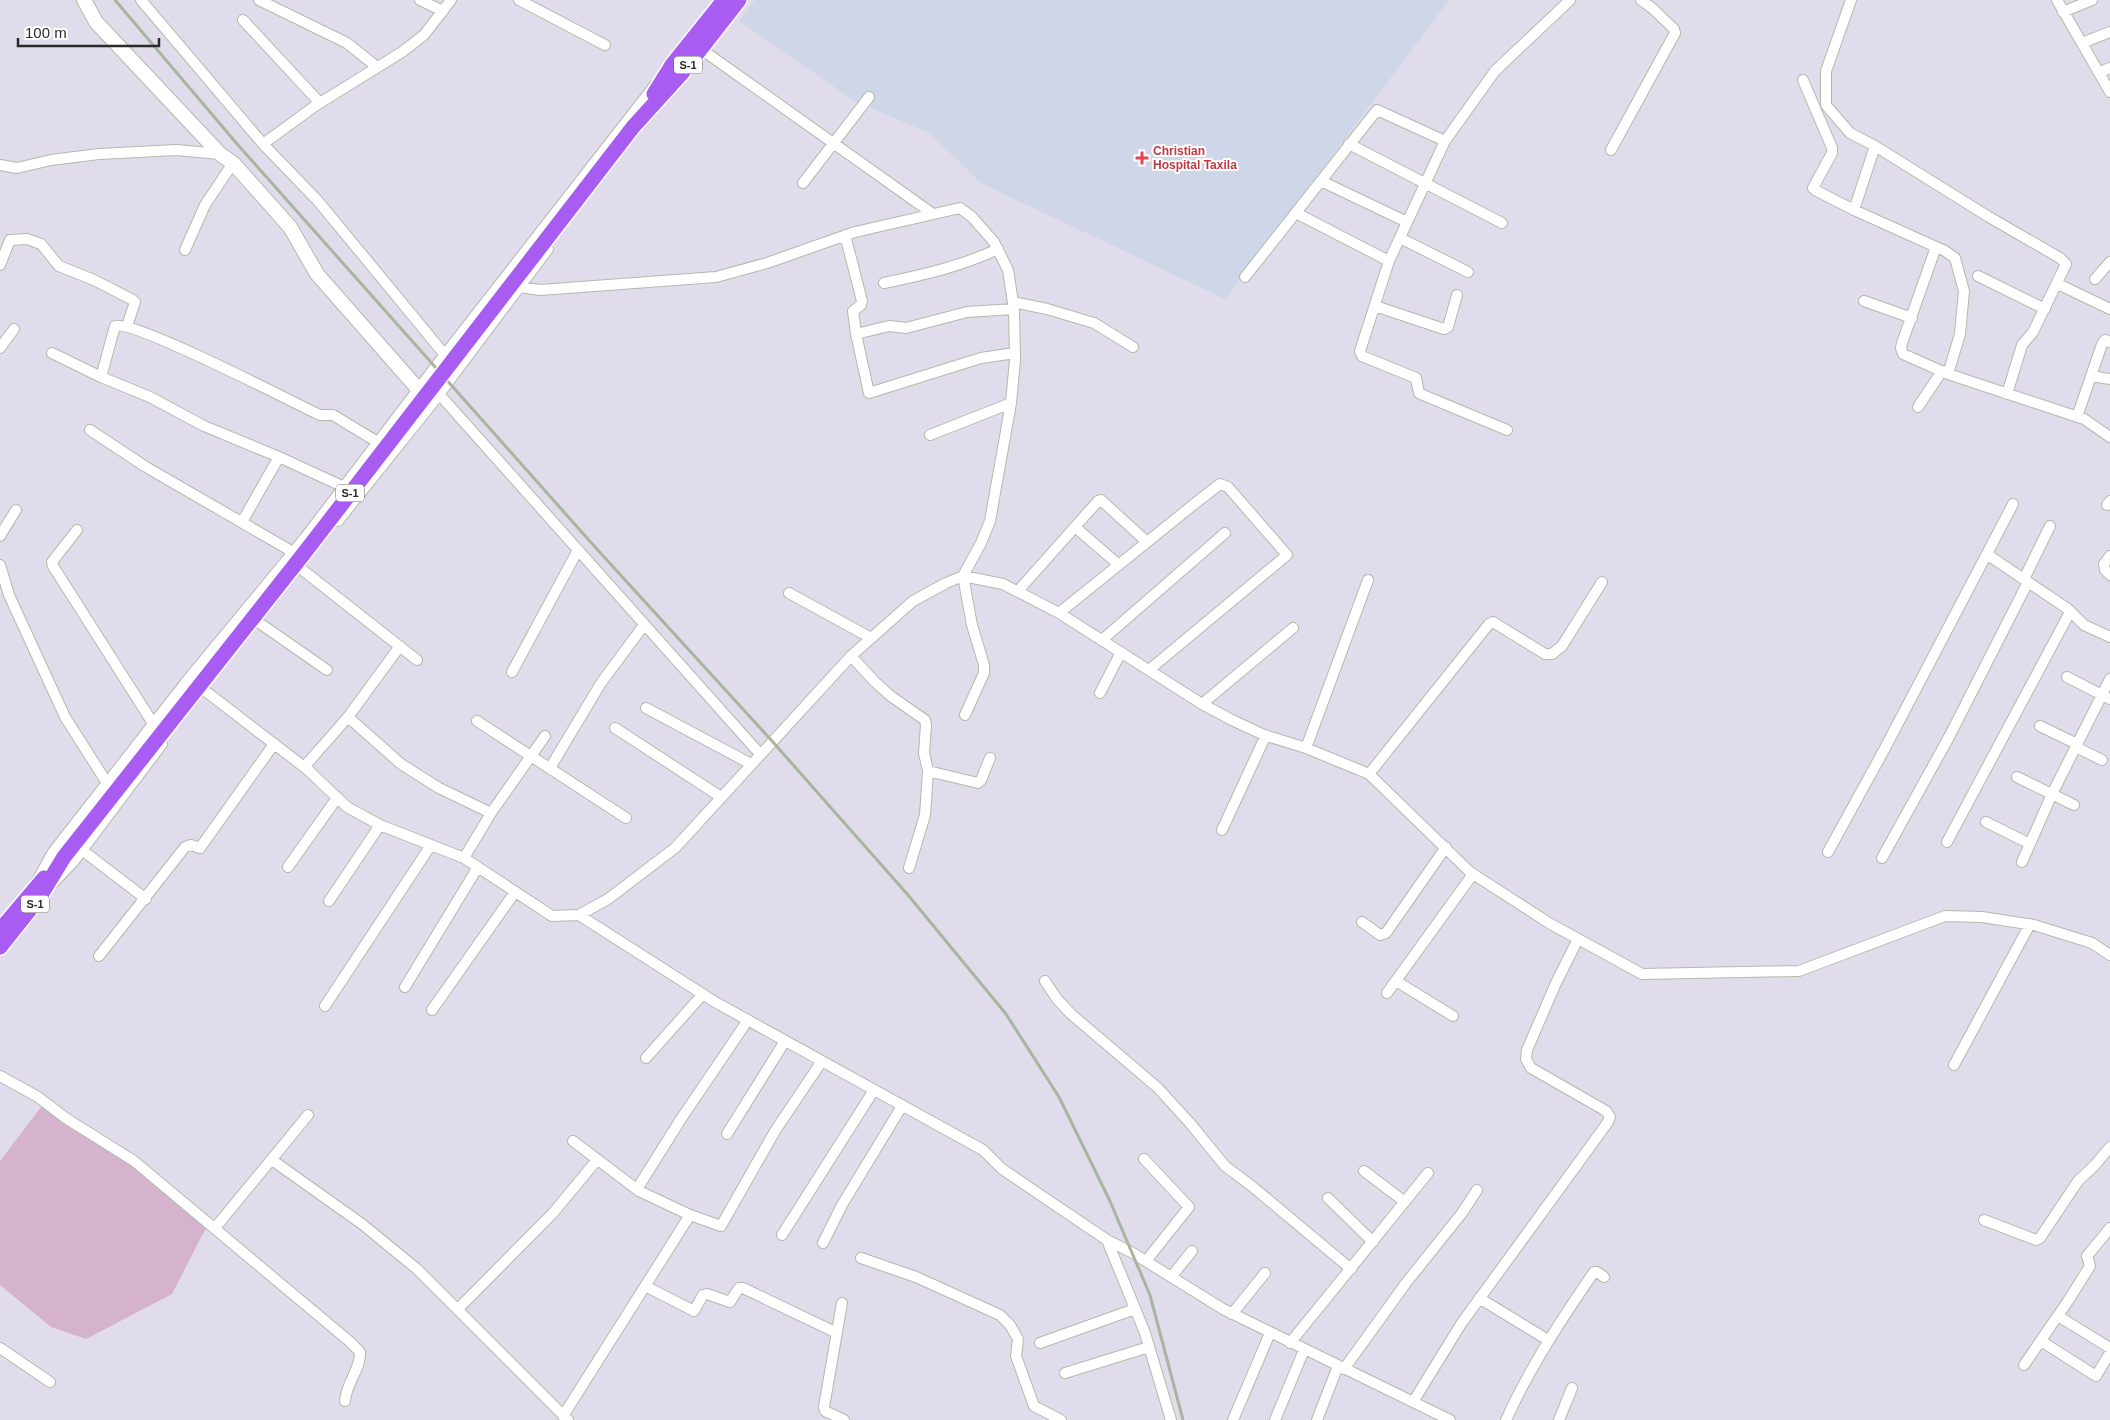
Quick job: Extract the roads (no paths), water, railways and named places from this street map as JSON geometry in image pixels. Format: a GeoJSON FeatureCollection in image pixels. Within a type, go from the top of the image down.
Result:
{"type":"FeatureCollection","features":[{"type":"Feature","properties":{"kind":"main road","name":"S-1"},"geometry":{"type":"LineString","coordinates":[[677,69],[701,49],[739,0]]}},
{"type":"Feature","properties":{"kind":"main road","name":"S-1"},"geometry":{"type":"LineString","coordinates":[[0,948],[35,895],[64,857],[299,560],[633,127],[677,69],[719,2]]}},
{"type":"Feature","properties":{"kind":"main road","name":"S-1"},"geometry":{"type":"LineString","coordinates":[[0,930],[35,895]]}},
{"type":"Feature","properties":{"kind":"street"},"geometry":{"type":"LineString","coordinates":[[84,0],[96,22],[220,154],[234,163],[290,227],[318,274],[431,405]]}},
{"type":"Feature","properties":{"kind":"street"},"geometry":{"type":"LineString","coordinates":[[140,0],[263,144],[318,201],[445,355]]}},
{"type":"Feature","properties":{"kind":"street"},"geometry":{"type":"LineString","coordinates":[[259,0],[347,44],[377,68]]}},
{"type":"Feature","properties":{"kind":"street"},"geometry":{"type":"LineString","coordinates":[[420,0],[443,11]]}},
{"type":"Feature","properties":{"kind":"street"},"geometry":{"type":"LineString","coordinates":[[263,144],[320,103],[402,52],[424,35],[451,0]]}},
{"type":"Feature","properties":{"kind":"street"},"geometry":{"type":"LineString","coordinates":[[519,0],[605,45]]}},
{"type":"Feature","properties":{"kind":"street"},"geometry":{"type":"LineString","coordinates":[[1507,430],[1423,396],[1419,393],[1416,378],[1362,356],[1360,351],[1389,261],[1445,141],[1495,71],[1570,0]]}},
{"type":"Feature","properties":{"kind":"street"},"geometry":{"type":"LineString","coordinates":[[1611,150],[1675,33],[1674,29],[1654,4],[1640,0]]}},
{"type":"Feature","properties":{"kind":"street"},"geometry":{"type":"LineString","coordinates":[[2056,0],[2110,92]]}},
{"type":"Feature","properties":{"kind":"street"},"geometry":{"type":"LineString","coordinates":[[2064,12],[2092,0]]}},
{"type":"Feature","properties":{"kind":"street"},"geometry":{"type":"LineString","coordinates":[[1849,1],[1826,71],[1826,105],[1850,133],[1875,146],[2064,261],[2066,264],[2058,284],[2033,332],[2022,345],[2007,394]]}},
{"type":"Feature","properties":{"kind":"street"},"geometry":{"type":"LineString","coordinates":[[242,20],[320,103]]}},
{"type":"Feature","properties":{"kind":"street"},"geometry":{"type":"LineString","coordinates":[[2082,43],[2110,32]]}},
{"type":"Feature","properties":{"kind":"street"},"geometry":{"type":"LineString","coordinates":[[701,49],[933,214]]}},
{"type":"Feature","properties":{"kind":"street"},"geometry":{"type":"LineString","coordinates":[[2100,72],[2110,68]]}},
{"type":"Feature","properties":{"kind":"street"},"geometry":{"type":"LineString","coordinates":[[35,895],[82,850],[204,690],[431,405],[520,287],[677,69]]}},
{"type":"Feature","properties":{"kind":"street"},"geometry":{"type":"LineString","coordinates":[[35,895],[53,852],[186,682],[344,488],[418,388],[624,123],[677,69]]}},
{"type":"Feature","properties":{"kind":"street"},"geometry":{"type":"LineString","coordinates":[[1803,80],[1832,148],[1832,153],[1813,188],[1854,210],[1936,247],[1955,258],[1964,291],[1960,334],[1945,372],[1918,407]]}},
{"type":"Feature","properties":{"kind":"street"},"geometry":{"type":"LineString","coordinates":[[803,183],[869,97]]}},
{"type":"Feature","properties":{"kind":"street"},"geometry":{"type":"LineString","coordinates":[[1245,277],[1377,110],[1445,141]]}},
{"type":"Feature","properties":{"kind":"street"},"geometry":{"type":"LineString","coordinates":[[1350,144],[1502,223]]}},
{"type":"Feature","properties":{"kind":"street"},"geometry":{"type":"LineString","coordinates":[[1854,210],[1875,146]]}},
{"type":"Feature","properties":{"kind":"street"},"geometry":{"type":"LineString","coordinates":[[0,165],[16,168],[51,160],[99,154],[176,150],[220,154]]}},
{"type":"Feature","properties":{"kind":"street"},"geometry":{"type":"LineString","coordinates":[[185,250],[205,205],[234,163]]}},
{"type":"Feature","properties":{"kind":"street"},"geometry":{"type":"LineString","coordinates":[[1321,181],[1407,222]]}},
{"type":"Feature","properties":{"kind":"street"},"geometry":{"type":"LineString","coordinates":[[204,690],[304,767],[347,807],[380,825],[464,858],[552,916],[579,915],[608,898],[675,848],[850,656],[913,601],[963,576],[981,544],[990,521],[1010,403],[1014,353],[1014,305],[1008,270],[998,249],[972,217],[960,208],[845,235],[767,264],[716,277],[540,290],[520,287]]}},
{"type":"Feature","properties":{"kind":"street"},"geometry":{"type":"LineString","coordinates":[[1296,213],[1389,261]]}},
{"type":"Feature","properties":{"kind":"street"},"geometry":{"type":"LineString","coordinates":[[845,235],[862,301],[861,305],[853,311],[869,393],[981,358],[1014,353]]}},
{"type":"Feature","properties":{"kind":"street"},"geometry":{"type":"LineString","coordinates":[[1400,238],[1468,272]]}},
{"type":"Feature","properties":{"kind":"street"},"geometry":{"type":"LineString","coordinates":[[0,265],[10,240],[27,239],[41,244],[59,266],[94,280],[133,300],[135,302],[127,326]]}},
{"type":"Feature","properties":{"kind":"street"},"geometry":{"type":"LineString","coordinates":[[1936,247],[1901,348],[1903,354],[1945,372],[2084,419],[2110,437]]}},
{"type":"Feature","properties":{"kind":"street"},"geometry":{"type":"LineString","coordinates":[[884,283],[925,274],[981,257],[998,249]]}},
{"type":"Feature","properties":{"kind":"street"},"geometry":{"type":"LineString","coordinates":[[2095,278],[2110,263]]}},
{"type":"Feature","properties":{"kind":"street"},"geometry":{"type":"LineString","coordinates":[[1978,276],[2044,310]]}},
{"type":"Feature","properties":{"kind":"street"},"geometry":{"type":"LineString","coordinates":[[2058,284],[2110,309]]}},
{"type":"Feature","properties":{"kind":"street"},"geometry":{"type":"LineString","coordinates":[[1375,306],[1444,329],[1448,327],[1457,295]]}},
{"type":"Feature","properties":{"kind":"street"},"geometry":{"type":"LineString","coordinates":[[1864,301],[1912,318]]}},
{"type":"Feature","properties":{"kind":"street"},"geometry":{"type":"LineString","coordinates":[[856,334],[888,326],[906,328],[967,312],[1014,305],[1047,309],[1094,323],[1133,347]]}},
{"type":"Feature","properties":{"kind":"street"},"geometry":{"type":"LineString","coordinates":[[101,377],[115,326],[120,324],[189,351],[320,415],[333,415],[379,443]]}},
{"type":"Feature","properties":{"kind":"street"},"geometry":{"type":"LineString","coordinates":[[0,348],[14,328]]}},
{"type":"Feature","properties":{"kind":"street"},"geometry":{"type":"LineString","coordinates":[[2077,417],[2102,344],[2106,340],[2110,342]]}},
{"type":"Feature","properties":{"kind":"street"},"geometry":{"type":"LineString","coordinates":[[52,354],[150,397],[204,426],[279,457],[344,488]]}},
{"type":"Feature","properties":{"kind":"street"},"geometry":{"type":"LineString","coordinates":[[2091,376],[2110,380]]}},
{"type":"Feature","properties":{"kind":"street"},"geometry":{"type":"LineString","coordinates":[[439,394],[760,754]]}},
{"type":"Feature","properties":{"kind":"street"},"geometry":{"type":"LineString","coordinates":[[930,435],[1010,403]]}},
{"type":"Feature","properties":{"kind":"street"},"geometry":{"type":"LineString","coordinates":[[90,430],[146,467],[293,552]]}},
{"type":"Feature","properties":{"kind":"street"},"geometry":{"type":"LineString","coordinates":[[242,522],[279,457]]}},
{"type":"Feature","properties":{"kind":"street"},"geometry":{"type":"LineString","coordinates":[[1059,613],[1220,484],[1228,487],[1287,555],[1149,670]]}},
{"type":"Feature","properties":{"kind":"street"},"geometry":{"type":"LineString","coordinates":[[1018,591],[1098,501],[1101,500],[1147,542]]}},
{"type":"Feature","properties":{"kind":"street"},"geometry":{"type":"LineString","coordinates":[[1828,852],[1988,555],[2012,504]]}},
{"type":"Feature","properties":{"kind":"street"},"geometry":{"type":"LineString","coordinates":[[0,536],[16,510]]}},
{"type":"Feature","properties":{"kind":"street"},"geometry":{"type":"LineString","coordinates":[[1882,858],[1950,737],[2026,581],[2050,526]]}},
{"type":"Feature","properties":{"kind":"street"},"geometry":{"type":"LineString","coordinates":[[1075,527],[1119,565]]}},
{"type":"Feature","properties":{"kind":"street"},"geometry":{"type":"LineString","coordinates":[[77,530],[52,562],[53,566],[154,725]]}},
{"type":"Feature","properties":{"kind":"street"},"geometry":{"type":"LineString","coordinates":[[1102,640],[1225,533]]}},
{"type":"Feature","properties":{"kind":"street"},"geometry":{"type":"LineString","coordinates":[[512,672],[578,550]]}},
{"type":"Feature","properties":{"kind":"street"},"geometry":{"type":"LineString","coordinates":[[1988,555],[2070,612],[2084,625],[2110,638]]}},
{"type":"Feature","properties":{"kind":"street"},"geometry":{"type":"LineString","coordinates":[[2110,556],[2104,564],[2110,574]]}},
{"type":"Feature","properties":{"kind":"street"},"geometry":{"type":"LineString","coordinates":[[0,565],[8,592],[65,717],[107,783]]}},
{"type":"Feature","properties":{"kind":"street"},"geometry":{"type":"LineString","coordinates":[[300,568],[417,660]]}},
{"type":"Feature","properties":{"kind":"street"},"geometry":{"type":"LineString","coordinates":[[963,576],[1003,584],[1018,591],[1059,613],[1202,704],[1232,720],[1369,774],[1473,874],[1549,923],[1642,974],[1799,971],[1946,916],[1982,917],[2030,924],[2092,943],[2110,955]]}},
{"type":"Feature","properties":{"kind":"street"},"geometry":{"type":"LineString","coordinates":[[963,576],[972,625],[984,665],[984,673],[965,715]]}},
{"type":"Feature","properties":{"kind":"street"},"geometry":{"type":"LineString","coordinates":[[1306,748],[1368,580]]}},
{"type":"Feature","properties":{"kind":"street"},"geometry":{"type":"LineString","coordinates":[[1369,774],[1489,624],[1493,622],[1545,654],[1552,654],[1562,646],[1602,582]]}},
{"type":"Feature","properties":{"kind":"street"},"geometry":{"type":"LineString","coordinates":[[0,600],[8,592]]}},
{"type":"Feature","properties":{"kind":"street"},"geometry":{"type":"LineString","coordinates":[[789,593],[871,638]]}},
{"type":"Feature","properties":{"kind":"street"},"geometry":{"type":"LineString","coordinates":[[1947,842],[2070,612]]}},
{"type":"Feature","properties":{"kind":"street"},"geometry":{"type":"LineString","coordinates":[[258,622],[327,670]]}},
{"type":"Feature","properties":{"kind":"street"},"geometry":{"type":"LineString","coordinates":[[550,768],[601,683],[644,625]]}},
{"type":"Feature","properties":{"kind":"street"},"geometry":{"type":"LineString","coordinates":[[1202,704],[1293,628]]}},
{"type":"Feature","properties":{"kind":"street"},"geometry":{"type":"LineString","coordinates":[[304,767],[348,717],[400,646]]}},
{"type":"Feature","properties":{"kind":"street"},"geometry":{"type":"LineString","coordinates":[[1100,693],[1121,652]]}},
{"type":"Feature","properties":{"kind":"street"},"geometry":{"type":"LineString","coordinates":[[850,656],[886,692],[925,720],[924,753],[928,771],[926,815],[909,868]]}},
{"type":"Feature","properties":{"kind":"street"},"geometry":{"type":"LineString","coordinates":[[2066,677],[2106,697]]}},
{"type":"Feature","properties":{"kind":"street"},"geometry":{"type":"LineString","coordinates":[[2022,862],[2052,794],[2077,745],[2106,697],[2110,678]]}},
{"type":"Feature","properties":{"kind":"street"},"geometry":{"type":"LineString","coordinates":[[646,708],[751,764]]}},
{"type":"Feature","properties":{"kind":"street"},"geometry":{"type":"LineString","coordinates":[[348,717],[401,764],[439,788],[491,813]]}},
{"type":"Feature","properties":{"kind":"street"},"geometry":{"type":"LineString","coordinates":[[478,721],[626,818]]}},
{"type":"Feature","properties":{"kind":"street"},"geometry":{"type":"LineString","coordinates":[[2040,726],[2102,760]]}},
{"type":"Feature","properties":{"kind":"street"},"geometry":{"type":"LineString","coordinates":[[615,728],[721,797]]}},
{"type":"Feature","properties":{"kind":"street"},"geometry":{"type":"LineString","coordinates":[[1222,830],[1266,735]]}},
{"type":"Feature","properties":{"kind":"street"},"geometry":{"type":"LineString","coordinates":[[464,858],[491,813],[545,736]]}},
{"type":"Feature","properties":{"kind":"street"},"geometry":{"type":"LineString","coordinates":[[99,956],[185,847],[191,845],[200,848],[274,744]]}},
{"type":"Feature","properties":{"kind":"street"},"geometry":{"type":"LineString","coordinates":[[928,771],[978,783],[990,758]]}},
{"type":"Feature","properties":{"kind":"street"},"geometry":{"type":"LineString","coordinates":[[2016,777],[2074,805]]}},
{"type":"Feature","properties":{"kind":"street"},"geometry":{"type":"LineString","coordinates":[[288,866],[337,798]]}},
{"type":"Feature","properties":{"kind":"street"},"geometry":{"type":"LineString","coordinates":[[1986,822],[2030,844]]}},
{"type":"Feature","properties":{"kind":"street"},"geometry":{"type":"LineString","coordinates":[[329,901],[380,825]]}},
{"type":"Feature","properties":{"kind":"street"},"geometry":{"type":"LineString","coordinates":[[325,1006],[431,845]]}},
{"type":"Feature","properties":{"kind":"street"},"geometry":{"type":"LineString","coordinates":[[1362,922],[1380,936],[1386,933],[1446,847]]}},
{"type":"Feature","properties":{"kind":"street"},"geometry":{"type":"LineString","coordinates":[[82,850],[146,898]]}},
{"type":"Feature","properties":{"kind":"street"},"geometry":{"type":"LineString","coordinates":[[405,986],[478,867]]}},
{"type":"Feature","properties":{"kind":"street"},"geometry":{"type":"LineString","coordinates":[[1387,994],[1473,874]]}},
{"type":"Feature","properties":{"kind":"street"},"geometry":{"type":"LineString","coordinates":[[432,1010],[515,892]]}},
{"type":"Feature","properties":{"kind":"street"},"geometry":{"type":"LineString","coordinates":[[579,915],[702,994],[983,1150],[1002,1169],[1107,1240],[1146,1261],[1232,1314],[1450,1420]]}},
{"type":"Feature","properties":{"kind":"street"},"geometry":{"type":"LineString","coordinates":[[1954,1065],[2030,924]]}},
{"type":"Feature","properties":{"kind":"street"},"geometry":{"type":"LineString","coordinates":[[1413,1402],[1479,1298],[1608,1122],[1610,1116],[1606,1111],[1531,1068],[1526,1059],[1527,1050],[1556,983],[1578,939]]}},
{"type":"Feature","properties":{"kind":"street"},"geometry":{"type":"LineString","coordinates":[[1045,981],[1057,999],[1071,1014],[1158,1088],[1225,1166],[1253,1187],[1351,1270]]}},
{"type":"Feature","properties":{"kind":"street"},"geometry":{"type":"LineString","coordinates":[[1396,981],[1453,1016]]}},
{"type":"Feature","properties":{"kind":"street"},"geometry":{"type":"LineString","coordinates":[[646,1058],[702,994]]}},
{"type":"Feature","properties":{"kind":"street"},"geometry":{"type":"LineString","coordinates":[[637,1189],[681,1119],[748,1020]]}},
{"type":"Feature","properties":{"kind":"street"},"geometry":{"type":"LineString","coordinates":[[726,1134],[785,1041]]}},
{"type":"Feature","properties":{"kind":"street"},"geometry":{"type":"LineString","coordinates":[[573,1141],[637,1189],[690,1215],[721,1226],[775,1131],[822,1062]]}},
{"type":"Feature","properties":{"kind":"street"},"geometry":{"type":"LineString","coordinates":[[0,1076],[38,1097],[67,1119],[134,1161],[360,1352],[360,1360],[346,1390],[345,1401]]}},
{"type":"Feature","properties":{"kind":"street"},"geometry":{"type":"LineString","coordinates":[[782,1235],[874,1090]]}},
{"type":"Feature","properties":{"kind":"street"},"geometry":{"type":"LineString","coordinates":[[823,1243],[842,1205],[902,1106]]}},
{"type":"Feature","properties":{"kind":"street"},"geometry":{"type":"LineString","coordinates":[[215,1228],[308,1115]]}},
{"type":"Feature","properties":{"kind":"street"},"geometry":{"type":"LineString","coordinates":[[1984,1220],[2036,1240],[2040,1238],[2078,1181],[2095,1166],[2110,1147]]}},
{"type":"Feature","properties":{"kind":"street"},"geometry":{"type":"LineString","coordinates":[[1144,1159],[1190,1207],[1146,1261]]}},
{"type":"Feature","properties":{"kind":"street"},"geometry":{"type":"LineString","coordinates":[[272,1160],[362,1224],[417,1269],[566,1418],[690,1215]]}},
{"type":"Feature","properties":{"kind":"street"},"geometry":{"type":"LineString","coordinates":[[458,1309],[553,1213],[597,1160]]}},
{"type":"Feature","properties":{"kind":"street"},"geometry":{"type":"LineString","coordinates":[[1364,1171],[1405,1202]]}},
{"type":"Feature","properties":{"kind":"street"},"geometry":{"type":"LineString","coordinates":[[1290,1343],[1428,1173]]}},
{"type":"Feature","properties":{"kind":"street"},"geometry":{"type":"LineString","coordinates":[[1318,1420],[1341,1368],[1462,1213],[1477,1190]]}},
{"type":"Feature","properties":{"kind":"street"},"geometry":{"type":"LineString","coordinates":[[1328,1198],[1373,1242]]}},
{"type":"Feature","properties":{"kind":"street"},"geometry":{"type":"LineString","coordinates":[[2024,1365],[2090,1266],[2088,1256],[2110,1228]]}},
{"type":"Feature","properties":{"kind":"street"},"geometry":{"type":"LineString","coordinates":[[1107,1240],[1150,1347],[1171,1420]]}},
{"type":"Feature","properties":{"kind":"street"},"geometry":{"type":"LineString","coordinates":[[1171,1277],[1192,1251]]}},
{"type":"Feature","properties":{"kind":"street"},"geometry":{"type":"LineString","coordinates":[[861,1258],[916,1277],[1000,1315],[1010,1325],[1018,1339],[1016,1356],[1034,1406],[1061,1420]]}},
{"type":"Feature","properties":{"kind":"street"},"geometry":{"type":"LineString","coordinates":[[1506,1420],[1522,1385],[1548,1340],[1594,1272],[1604,1276]]}},
{"type":"Feature","properties":{"kind":"street"},"geometry":{"type":"LineString","coordinates":[[1232,1314],[1265,1273]]}},
{"type":"Feature","properties":{"kind":"street"},"geometry":{"type":"LineString","coordinates":[[645,1286],[694,1311],[703,1295],[707,1294],[730,1302],[739,1288],[743,1288],[835,1332]]}},
{"type":"Feature","properties":{"kind":"street"},"geometry":{"type":"LineString","coordinates":[[1479,1298],[1548,1340]]}},
{"type":"Feature","properties":{"kind":"street"},"geometry":{"type":"LineString","coordinates":[[842,1303],[835,1332],[824,1407],[826,1411],[844,1420]]}},
{"type":"Feature","properties":{"kind":"street"},"geometry":{"type":"LineString","coordinates":[[1040,1343],[1135,1309]]}},
{"type":"Feature","properties":{"kind":"street"},"geometry":{"type":"LineString","coordinates":[[2058,1316],[2110,1348]]}},
{"type":"Feature","properties":{"kind":"street"},"geometry":{"type":"LineString","coordinates":[[1234,1420],[1270,1333]]}},
{"type":"Feature","properties":{"kind":"street"},"geometry":{"type":"LineString","coordinates":[[2041,1341],[2096,1376],[2110,1353]]}},
{"type":"Feature","properties":{"kind":"street"},"geometry":{"type":"LineString","coordinates":[[1066,1373],[1150,1347]]}},
{"type":"Feature","properties":{"kind":"street"},"geometry":{"type":"LineString","coordinates":[[0,1348],[50,1382]]}},
{"type":"Feature","properties":{"kind":"street"},"geometry":{"type":"LineString","coordinates":[[1275,1420],[1304,1350]]}},
{"type":"Feature","properties":{"kind":"street"},"geometry":{"type":"LineString","coordinates":[[1559,1420],[1572,1388]]}},
{"type":"Feature","properties":{"kind":"railway"},"geometry":{"type":"LineString","coordinates":[[115,0],[238,145],[595,547],[772,741],[908,895],[1006,1014],[1059,1097],[1109,1199],[1150,1295],[1183,1420]]}},
{"type":"Feature","properties":{"kind":"place","name":"Christian Hospital Taxila"},"geometry":{"type":"Point","coordinates":[1142,158]}}]}
